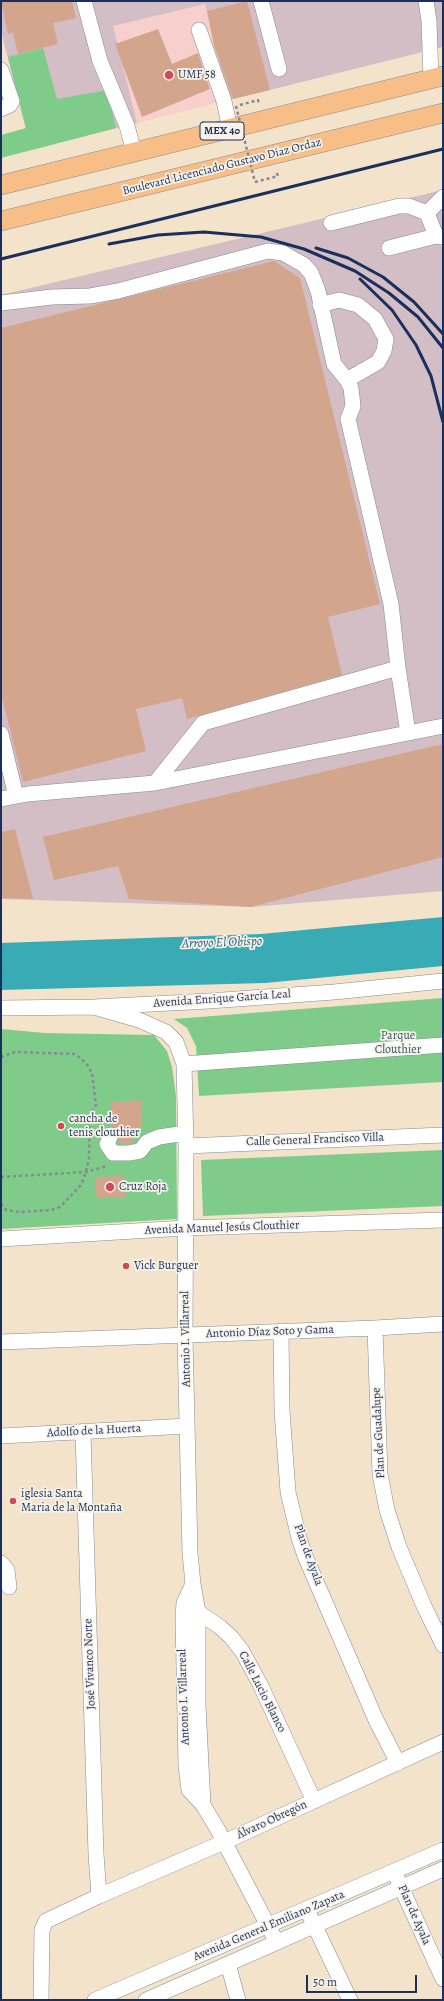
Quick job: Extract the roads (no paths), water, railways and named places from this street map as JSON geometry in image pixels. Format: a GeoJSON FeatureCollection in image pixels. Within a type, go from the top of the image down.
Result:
{"type":"FeatureCollection","features":[{"type":"Feature","properties":{"kind":"main road","name":"MEX 40"},"geometry":{"type":"LineString","coordinates":[[1,185],[437,78]]}},
{"type":"Feature","properties":{"kind":"main road","name":"Boulevard Licenciado Gustavo Díaz Ordaz"},"geometry":{"type":"LineString","coordinates":[[1,221],[443,113]]}},
{"type":"Feature","properties":{"kind":"street"},"geometry":{"type":"LineString","coordinates":[[84,1],[100,61],[126,126],[134,152]]}},
{"type":"Feature","properties":{"kind":"street"},"geometry":{"type":"LineString","coordinates":[[261,1],[279,69]]}},
{"type":"Feature","properties":{"kind":"street"},"geometry":{"type":"LineString","coordinates":[[426,1],[437,78]]}},
{"type":"Feature","properties":{"kind":"street"},"geometry":{"type":"LineString","coordinates":[[199,30],[224,101],[230,129]]}},
{"type":"Feature","properties":{"kind":"street"},"geometry":{"type":"LineString","coordinates":[[1,70],[12,101],[10,105],[1,109]]}},
{"type":"Feature","properties":{"kind":"street"},"geometry":{"type":"LineString","coordinates":[[427,212],[443,197]]}},
{"type":"Feature","properties":{"kind":"street"},"geometry":{"type":"LineString","coordinates":[[331,223],[399,206],[409,206],[427,212],[439,236],[389,248]]}},
{"type":"Feature","properties":{"kind":"street"},"geometry":{"type":"LineString","coordinates":[[1,303],[52,297],[90,296],[118,291],[268,252],[283,253],[304,265],[315,282],[334,364],[338,371],[347,380],[351,388],[353,406],[348,419],[391,604],[398,668],[408,733]]}},
{"type":"Feature","properties":{"kind":"street"},"geometry":{"type":"LineString","coordinates":[[320,305],[338,300],[358,305],[375,319],[386,339],[384,351],[378,362],[347,380]]}},
{"type":"Feature","properties":{"kind":"street"},"geometry":{"type":"LineString","coordinates":[[155,783],[203,723],[398,668]]}},
{"type":"Feature","properties":{"kind":"street"},"geometry":{"type":"LineString","coordinates":[[1,799],[16,796],[155,783],[443,726]]}},
{"type":"Feature","properties":{"kind":"street"},"geometry":{"type":"LineString","coordinates":[[1,734],[16,796]]}},
{"type":"Feature","properties":{"kind":"street","name":"Avenida Enrique García Leal"},"geometry":{"type":"LineString","coordinates":[[1,1008],[94,1007],[326,992],[443,981]]}},
{"type":"Feature","properties":{"kind":"street","name":"Antonio I. Villarreal"},"geometry":{"type":"LineString","coordinates":[[94,1007],[139,1020],[166,1032],[176,1042],[184,1064],[186,1139],[184,1336],[193,1584],[198,1612],[199,1720],[204,1805]]}},
{"type":"Feature","properties":{"kind":"street"},"geometry":{"type":"LineString","coordinates":[[184,1064],[443,1045]]}},
{"type":"Feature","properties":{"kind":"street","name":"Calle General Francisco Villa"},"geometry":{"type":"LineString","coordinates":[[112,1134],[107,1144],[113,1153],[140,1151],[147,1142],[159,1137],[186,1139],[443,1135]]}},
{"type":"Feature","properties":{"kind":"street","name":"Avenida Manuel Jesús Clouthier"},"geometry":{"type":"LineString","coordinates":[[1,1239],[185,1228],[443,1220]]}},
{"type":"Feature","properties":{"kind":"street","name":"Antonio Díaz Soto y Gama"},"geometry":{"type":"LineString","coordinates":[[1,1342],[184,1336],[443,1324]]}},
{"type":"Feature","properties":{"kind":"street","name":"Plan de Guadalupe"},"geometry":{"type":"LineString","coordinates":[[375,1328],[380,1474],[387,1510],[399,1547],[424,1606],[443,1645]]}},
{"type":"Feature","properties":{"kind":"street","name":"Plan de Ayala"},"geometry":{"type":"LineString","coordinates":[[281,1331],[282,1411],[288,1492],[299,1538],[376,1720],[398,1763]]}},
{"type":"Feature","properties":{"kind":"street","name":"Adolfo de la Huerta"},"geometry":{"type":"LineString","coordinates":[[1,1436],[83,1433],[188,1426]]}},
{"type":"Feature","properties":{"kind":"street","name":"José Vivanco Norte"},"geometry":{"type":"LineString","coordinates":[[83,1433],[96,1854],[100,1896]]}},
{"type":"Feature","properties":{"kind":"street"},"geometry":{"type":"LineString","coordinates":[[1,1563],[7,1570],[9,1587]]}},
{"type":"Feature","properties":{"kind":"street","name":"Antonio I. Villarreal"},"geometry":{"type":"LineString","coordinates":[[193,1584],[184,1603],[182,1634],[187,1776],[189,1790],[204,1805],[253,1894],[276,1941]]}},
{"type":"Feature","properties":{"kind":"street","name":"Calle Lucio Blanco"},"geometry":{"type":"LineString","coordinates":[[184,1603],[226,1632],[242,1651],[260,1684],[314,1801]]}},
{"type":"Feature","properties":{"kind":"street","name":"Álvaro Obregón"},"geometry":{"type":"LineString","coordinates":[[41,2000],[41,1936],[46,1921],[443,1742]]}},
{"type":"Feature","properties":{"kind":"street","name":"Avenida General Emiliano Zapata"},"geometry":{"type":"LineString","coordinates":[[96,2000],[443,1850]]}},
{"type":"Feature","properties":{"kind":"street","name":"Avenida General Emiliano Zapata"},"geometry":{"type":"LineString","coordinates":[[146,2000],[276,1941],[314,1926],[443,1869]]}},
{"type":"Feature","properties":{"kind":"street","name":"Plan de Ayala"},"geometry":{"type":"LineString","coordinates":[[395,1872],[443,1979]]}},
{"type":"Feature","properties":{"kind":"street"},"geometry":{"type":"LineString","coordinates":[[306,1909],[350,2000]]}},
{"type":"Feature","properties":{"kind":"street"},"geometry":{"type":"LineString","coordinates":[[228,1964],[238,2000]]}},
{"type":"Feature","properties":{"kind":"water","name":"Arroyo El Obispo"},"geometry":{"type":"Polygon","coordinates":[[[443,917],[443,966],[265,983],[1,990],[1,943],[261,934],[443,917]]]}},
{"type":"Feature","properties":{"kind":"railway"},"geometry":{"type":"LineString","coordinates":[[1,259],[443,149]]}},
{"type":"Feature","properties":{"kind":"railway"},"geometry":{"type":"LineString","coordinates":[[109,244],[158,235],[204,232],[261,237],[304,249],[355,271],[389,293],[418,317],[443,348]]}},
{"type":"Feature","properties":{"kind":"railway"},"geometry":{"type":"LineString","coordinates":[[316,248],[348,258],[383,277],[414,302],[443,334]]}},
{"type":"Feature","properties":{"kind":"railway"},"geometry":{"type":"LineString","coordinates":[[360,279],[392,310],[416,345],[431,376],[443,422]]}},
{"type":"Feature","properties":{"kind":"place","name":"UMF 58"},"geometry":{"type":"Point","coordinates":[169,75]}},
{"type":"Feature","properties":{"kind":"place","name":"cancha de tenis clouthier"},"geometry":{"type":"Point","coordinates":[61,1126]}},
{"type":"Feature","properties":{"kind":"place","name":"Cruz Roja"},"geometry":{"type":"Point","coordinates":[110,1187]}},
{"type":"Feature","properties":{"kind":"place","name":"Vick Burguer"},"geometry":{"type":"Point","coordinates":[126,1266]}},
{"type":"Feature","properties":{"kind":"place","name":"iglesia Santa Maria de la Montaña"},"geometry":{"type":"Point","coordinates":[13,1501]}},
{"type":"Feature","properties":{"kind":"park label","name":"Parque Clouthier"},"geometry":{"type":"Point","coordinates":[398,1043]}}]}
